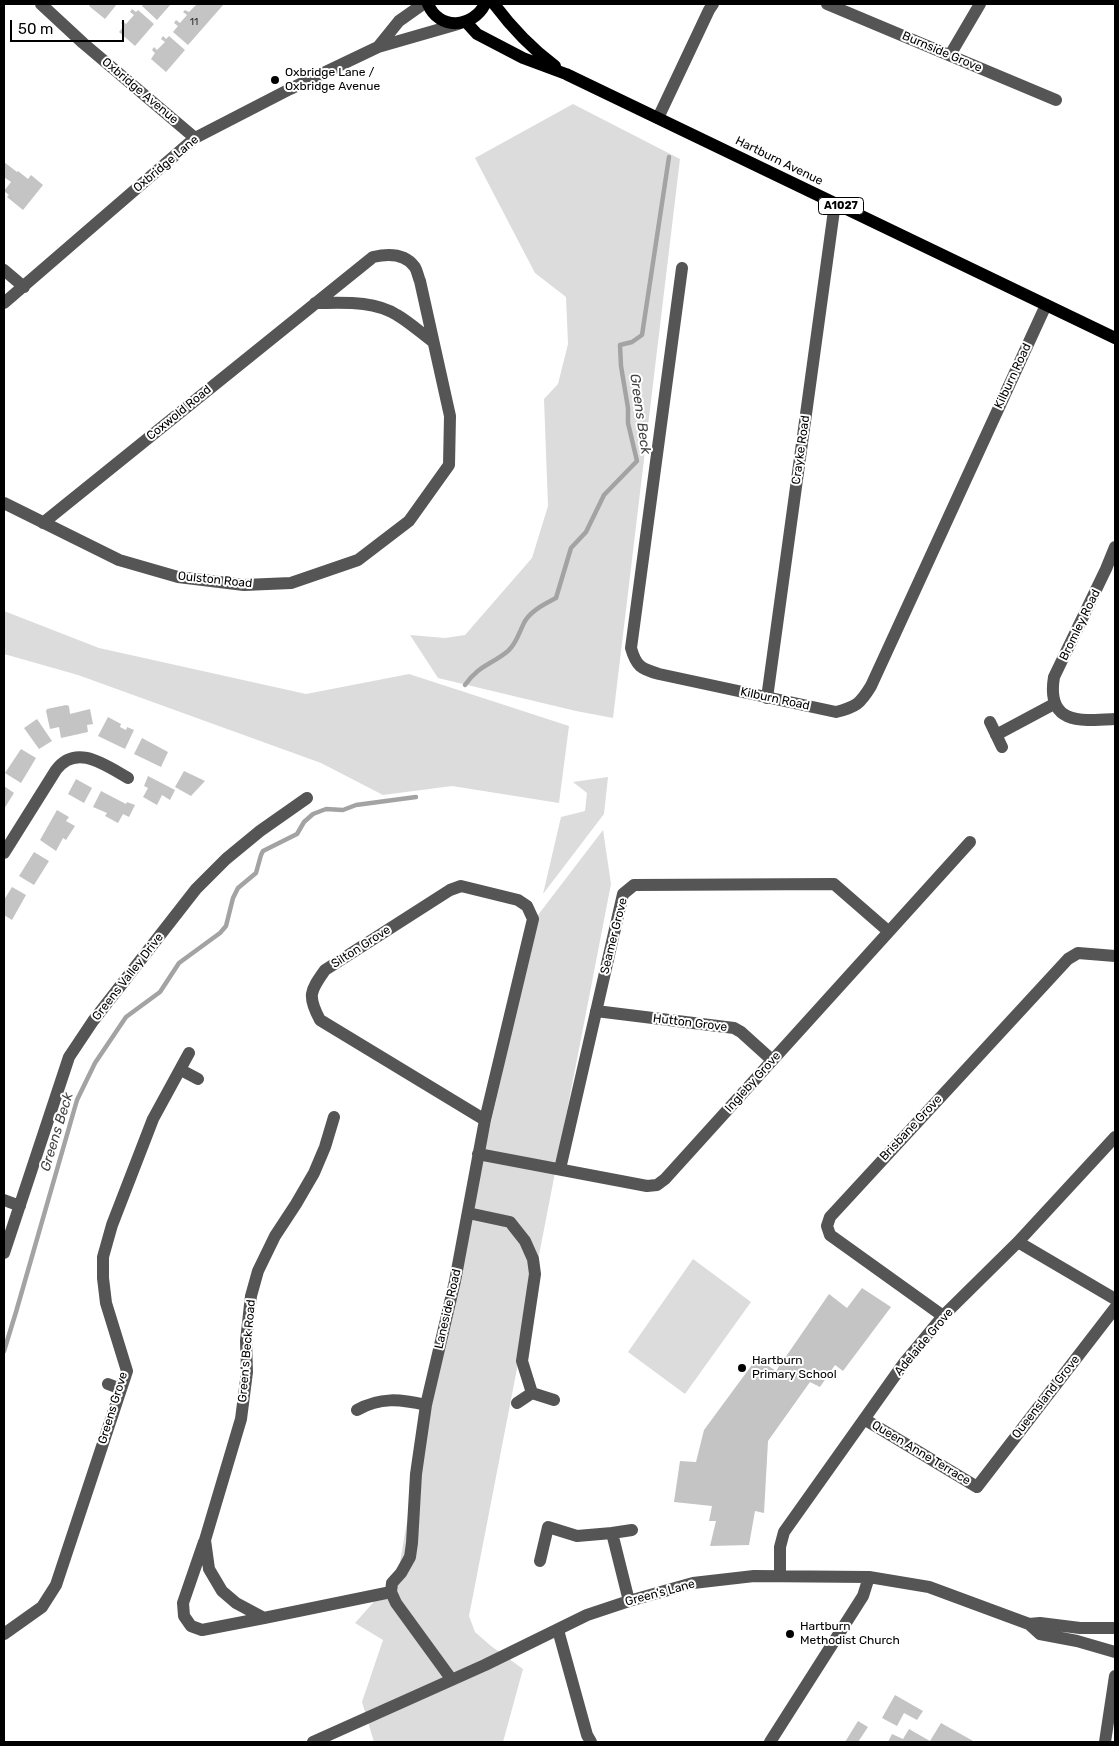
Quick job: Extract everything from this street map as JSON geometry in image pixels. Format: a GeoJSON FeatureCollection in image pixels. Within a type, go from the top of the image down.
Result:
{"type":"FeatureCollection","features":[{"type":"Feature","properties":{"kind":"main road","name":"A1027"},"geometry":{"type":"LineString","coordinates":[[428,4],[436,16],[446,22],[462,23]]}},
{"type":"Feature","properties":{"kind":"main road"},"geometry":{"type":"LineString","coordinates":[[462,23],[481,11],[485,4]]}},
{"type":"Feature","properties":{"kind":"main road","name":"Hartburn Avenue"},"geometry":{"type":"LineString","coordinates":[[494,4],[510,26],[534,50],[566,74]]}},
{"type":"Feature","properties":{"kind":"main road","name":"Hartburn Avenue"},"geometry":{"type":"LineString","coordinates":[[462,23],[477,34],[515,54],[566,74],[1115,338]]}},
{"type":"Feature","properties":{"kind":"street","name":"Oxbridge Avenue"},"geometry":{"type":"LineString","coordinates":[[41,4],[83,43],[195,138]]}},
{"type":"Feature","properties":{"kind":"street","name":"Oxbridge Lane"},"geometry":{"type":"LineString","coordinates":[[378,47],[399,21],[422,4]]}},
{"type":"Feature","properties":{"kind":"street"},"geometry":{"type":"LineString","coordinates":[[658,118],[713,4]]}},
{"type":"Feature","properties":{"kind":"street","name":"Burnside Grove"},"geometry":{"type":"LineString","coordinates":[[827,4],[1056,100]]}},
{"type":"Feature","properties":{"kind":"street"},"geometry":{"type":"LineString","coordinates":[[950,55],[980,4]]}},
{"type":"Feature","properties":{"kind":"street","name":"Oxbridge Lane"},"geometry":{"type":"LineString","coordinates":[[4,303],[195,138],[290,89],[378,47],[462,23]]}},
{"type":"Feature","properties":{"kind":"street","name":"Crayke Road"},"geometry":{"type":"LineString","coordinates":[[767,698],[835,203]]}},
{"type":"Feature","properties":{"kind":"street","name":"Coxwold Road"},"geometry":{"type":"LineString","coordinates":[[43,523],[373,257],[386,254],[400,256],[414,266],[420,281],[432,340]]}},
{"type":"Feature","properties":{"kind":"street","name":"Kilburn Road"},"geometry":{"type":"LineString","coordinates":[[682,268],[674,282],[631,648],[638,664],[647,670],[836,712],[852,708],[864,698],[871,686],[1046,305]]}},
{"type":"Feature","properties":{"kind":"street"},"geometry":{"type":"LineString","coordinates":[[4,270],[24,287]]}},
{"type":"Feature","properties":{"kind":"street"},"geometry":{"type":"LineString","coordinates":[[316,302],[357,303],[379,307],[396,314],[432,340]]}},
{"type":"Feature","properties":{"kind":"street","name":"Oulston Road"},"geometry":{"type":"LineString","coordinates":[[4,503],[119,560],[178,577],[244,585],[291,583],[358,560],[409,521],[449,465],[450,416],[432,340]]}},
{"type":"Feature","properties":{"kind":"street","name":"Bromley Road"},"geometry":{"type":"LineString","coordinates":[[1054,704],[1052,691],[1054,677],[1115,547]]}},
{"type":"Feature","properties":{"kind":"street"},"geometry":{"type":"LineString","coordinates":[[996,735],[1054,704],[1063,713],[1075,720],[1115,719]]}},
{"type":"Feature","properties":{"kind":"street"},"geometry":{"type":"LineString","coordinates":[[990,722],[1002,747]]}},
{"type":"Feature","properties":{"kind":"street"},"geometry":{"type":"LineString","coordinates":[[4,853],[64,760],[73,757],[85,757],[128,778]]}},
{"type":"Feature","properties":{"kind":"street","name":"Greens Valley Drive"},"geometry":{"type":"LineString","coordinates":[[4,1253],[69,1057],[93,1021],[196,889],[226,858],[307,798]]}},
{"type":"Feature","properties":{"kind":"street","name":"Ingleby Grove"},"geometry":{"type":"LineString","coordinates":[[478,1154],[647,1186],[657,1184],[665,1178],[970,842]]}},
{"type":"Feature","properties":{"kind":"street","name":"Seamer Grove"},"geometry":{"type":"LineString","coordinates":[[560,1169],[623,894],[634,885],[834,884],[888,931]]}},
{"type":"Feature","properties":{"kind":"street","name":"Silton Grove"},"geometry":{"type":"LineString","coordinates":[[485,1120],[320,1020],[312,1006],[312,988],[325,970],[450,890],[461,886],[518,900],[527,906],[533,919]]}},
{"type":"Feature","properties":{"kind":"street","name":"Laneside Road"},"geometry":{"type":"LineString","coordinates":[[392,1592],[392,1583],[401,1574],[410,1557],[416,1474],[426,1405],[455,1281],[485,1120],[533,919]]}},
{"type":"Feature","properties":{"kind":"street","name":"Brisbane Grove"},"geometry":{"type":"LineString","coordinates":[[943,1316],[830,1236],[827,1226],[830,1217],[1068,959],[1078,953],[1115,956]]}},
{"type":"Feature","properties":{"kind":"street","name":"Hutton Grove"},"geometry":{"type":"LineString","coordinates":[[596,1011],[734,1028],[772,1060]]}},
{"type":"Feature","properties":{"kind":"street","name":"Greens Grove"},"geometry":{"type":"LineString","coordinates":[[4,1634],[42,1607],[56,1585],[127,1371],[106,1303],[102,1278],[102,1257],[112,1225],[153,1119],[189,1053]]}},
{"type":"Feature","properties":{"kind":"street"},"geometry":{"type":"LineString","coordinates":[[181,1070],[198,1079]]}},
{"type":"Feature","properties":{"kind":"street","name":"Green's Beck Road"},"geometry":{"type":"LineString","coordinates":[[334,1116],[325,1147],[314,1173],[275,1236],[258,1271],[250,1303],[246,1341],[247,1372],[241,1419],[205,1540],[183,1603],[184,1616],[191,1626],[202,1630],[392,1592]]}},
{"type":"Feature","properties":{"kind":"street","name":"Adelaide Grove"},"geometry":{"type":"LineString","coordinates":[[780,1576],[780,1547],[784,1532],[904,1363],[943,1316],[1018,1242],[1115,1138]]}},
{"type":"Feature","properties":{"kind":"street"},"geometry":{"type":"LineString","coordinates":[[4,1200],[20,1206]]}},
{"type":"Feature","properties":{"kind":"street"},"geometry":{"type":"LineString","coordinates":[[468,1213],[510,1222],[524,1241],[533,1259],[535,1274],[522,1361],[532,1394]]}},
{"type":"Feature","properties":{"kind":"street"},"geometry":{"type":"LineString","coordinates":[[1018,1242],[1115,1299]]}},
{"type":"Feature","properties":{"kind":"street","name":"Queensland Grove"},"geometry":{"type":"LineString","coordinates":[[977,1487],[1115,1308]]}},
{"type":"Feature","properties":{"kind":"street"},"geometry":{"type":"LineString","coordinates":[[108,1384],[121,1389]]}},
{"type":"Feature","properties":{"kind":"street"},"geometry":{"type":"LineString","coordinates":[[517,1403],[532,1394],[554,1400]]}},
{"type":"Feature","properties":{"kind":"street"},"geometry":{"type":"LineString","coordinates":[[357,1410],[369,1403],[380,1400],[426,1405]]}},
{"type":"Feature","properties":{"kind":"street","name":"Queen Anne Terrace"},"geometry":{"type":"LineString","coordinates":[[864,1419],[977,1487]]}},
{"type":"Feature","properties":{"kind":"street"},"geometry":{"type":"LineString","coordinates":[[540,1561],[548,1527],[577,1536],[632,1530]]}},
{"type":"Feature","properties":{"kind":"street"},"geometry":{"type":"LineString","coordinates":[[612,1533],[629,1601]]}},
{"type":"Feature","properties":{"kind":"street","name":"Green's Beck Road"},"geometry":{"type":"LineString","coordinates":[[205,1540],[209,1569],[222,1591],[236,1603],[264,1618]]}},
{"type":"Feature","properties":{"kind":"street","name":"Green's Lane"},"geometry":{"type":"LineString","coordinates":[[312,1742],[452,1680],[587,1615],[692,1583],[754,1576],[869,1577],[921,1585],[1029,1624],[1040,1634],[1077,1641],[1115,1652]]}},
{"type":"Feature","properties":{"kind":"street"},"geometry":{"type":"LineString","coordinates":[[770,1742],[863,1596],[869,1577]]}},
{"type":"Feature","properties":{"kind":"street"},"geometry":{"type":"LineString","coordinates":[[392,1592],[396,1603],[452,1680]]}},
{"type":"Feature","properties":{"kind":"street","name":"Green's Lane"},"geometry":{"type":"LineString","coordinates":[[1029,1624],[1040,1623],[1080,1628],[1115,1628]]}},
{"type":"Feature","properties":{"kind":"street"},"geometry":{"type":"LineString","coordinates":[[558,1630],[587,1735],[591,1742]]}},
{"type":"Feature","properties":{"kind":"street"},"geometry":{"type":"LineString","coordinates":[[1109,1741],[1115,1676]]}},
{"type":"Feature","properties":{"kind":"shaded area"},"geometry":{"type":"Polygon","coordinates":[[[573,104],[680,159],[613,718],[438,678],[410,635],[445,638],[465,635],[532,558],[548,506],[544,399],[558,384],[568,344],[566,297],[535,273],[475,158],[573,104]]]}},
{"type":"Feature","properties":{"kind":"shaded area"},"geometry":{"type":"Polygon","coordinates":[[[4,611],[99,648],[306,694],[409,674],[569,726],[559,803],[452,786],[383,795],[321,763],[78,675],[4,654],[4,611]]]}},
{"type":"Feature","properties":{"kind":"shaded area"},"geometry":{"type":"Polygon","coordinates":[[[608,777],[604,814],[543,894],[561,817],[585,811],[587,793],[573,782],[608,777]]]}},
{"type":"Feature","properties":{"kind":"shaded area"},"geometry":{"type":"Polygon","coordinates":[[[603,830],[611,884],[469,1616],[475,1632],[523,1669],[503,1742],[374,1742],[362,1702],[383,1640],[355,1623],[402,1570],[399,1568],[428,1401],[538,915],[603,830]]]}},
{"type":"Feature","properties":{"kind":"shaded area"},"geometry":{"type":"Polygon","coordinates":[[[693,1259],[751,1302],[685,1394],[628,1352],[693,1259]]]}},
{"type":"Feature","properties":{"kind":"building"},"geometry":{"type":"Polygon","coordinates":[[[91,4],[117,4],[105,19],[89,6],[91,4]]]}},
{"type":"Feature","properties":{"kind":"building"},"geometry":{"type":"Polygon","coordinates":[[[144,4],[171,4],[157,20],[142,6],[144,4]]]}},
{"type":"Feature","properties":{"kind":"building"},"geometry":{"type":"Polygon","coordinates":[[[197,4],[224,4],[188,45],[173,32],[178,26],[174,23],[176,20],[180,23],[187,15],[183,12],[185,10],[189,12],[197,4]]]}},
{"type":"Feature","properties":{"kind":"building"},"geometry":{"type":"Polygon","coordinates":[[[132,9],[136,12],[138,10],[154,24],[135,46],[119,32],[124,26],[121,23],[123,21],[126,24],[134,15],[130,12],[132,9]]]}},
{"type":"Feature","properties":{"kind":"building"},"geometry":{"type":"Polygon","coordinates":[[[163,36],[166,39],[169,36],[185,50],[166,72],[151,59],[155,53],[152,50],[154,47],[157,50],[165,42],[161,39],[163,36]]]}},
{"type":"Feature","properties":{"kind":"building"},"geometry":{"type":"Polygon","coordinates":[[[4,162],[28,179],[31,175],[43,185],[23,210],[7,197],[9,195],[4,191],[11,182],[4,177],[4,162]]]}},
{"type":"Feature","properties":{"kind":"building"},"geometry":{"type":"Polygon","coordinates":[[[69,706],[70,714],[90,709],[93,724],[87,725],[88,732],[61,738],[59,727],[50,729],[47,709],[69,706]]]}},
{"type":"Feature","properties":{"kind":"building"},"geometry":{"type":"Polygon","coordinates":[[[108,717],[121,724],[120,727],[126,730],[127,727],[134,730],[125,749],[98,736],[108,717]]]}},
{"type":"Feature","properties":{"kind":"building"},"geometry":{"type":"Polygon","coordinates":[[[37,719],[52,741],[39,749],[24,728],[37,719]]]}},
{"type":"Feature","properties":{"kind":"building"},"geometry":{"type":"Polygon","coordinates":[[[142,738],[168,752],[161,767],[134,754],[142,738]]]}},
{"type":"Feature","properties":{"kind":"building"},"geometry":{"type":"Polygon","coordinates":[[[21,749],[36,758],[21,783],[5,773],[21,749]]]}},
{"type":"Feature","properties":{"kind":"building"},"geometry":{"type":"Polygon","coordinates":[[[184,771],[205,781],[191,796],[175,787],[184,771]]]}},
{"type":"Feature","properties":{"kind":"building"},"geometry":{"type":"Polygon","coordinates":[[[148,776],[175,790],[170,800],[162,795],[157,805],[143,797],[148,788],[144,786],[148,776]]]}},
{"type":"Feature","properties":{"kind":"building"},"geometry":{"type":"Polygon","coordinates":[[[76,779],[92,788],[84,803],[68,794],[76,779]]]}},
{"type":"Feature","properties":{"kind":"building"},"geometry":{"type":"Polygon","coordinates":[[[4,786],[14,793],[4,809],[4,786]]]}},
{"type":"Feature","properties":{"kind":"building"},"geometry":{"type":"Polygon","coordinates":[[[101,791],[126,804],[127,802],[135,805],[129,817],[123,814],[118,823],[105,816],[107,813],[93,807],[101,791]]]}},
{"type":"Feature","properties":{"kind":"building"},"geometry":{"type":"Polygon","coordinates":[[[57,810],[69,817],[66,821],[75,826],[66,840],[63,838],[56,851],[40,840],[57,810]]]}},
{"type":"Feature","properties":{"kind":"building"},"geometry":{"type":"Polygon","coordinates":[[[34,852],[49,861],[34,885],[19,876],[34,852]]]}},
{"type":"Feature","properties":{"kind":"building"},"geometry":{"type":"Polygon","coordinates":[[[12,887],[26,895],[12,920],[4,915],[4,900],[12,887]]]}},
{"type":"Feature","properties":{"kind":"building"},"geometry":{"type":"Polygon","coordinates":[[[862,1288],[891,1307],[843,1371],[835,1365],[820,1387],[810,1382],[768,1441],[764,1513],[755,1511],[749,1545],[710,1546],[716,1521],[709,1521],[712,1506],[674,1502],[680,1461],[696,1462],[704,1430],[757,1358],[776,1371],[829,1294],[847,1308],[862,1288]]]}},
{"type":"Feature","properties":{"kind":"building"},"geometry":{"type":"Polygon","coordinates":[[[895,1695],[923,1711],[917,1720],[904,1713],[897,1726],[882,1718],[895,1695]]]}},
{"type":"Feature","properties":{"kind":"building"},"geometry":{"type":"Polygon","coordinates":[[[858,1721],[868,1727],[858,1742],[845,1742],[858,1721]]]}},
{"type":"Feature","properties":{"kind":"building"},"geometry":{"type":"Polygon","coordinates":[[[941,1723],[975,1742],[888,1742],[892,1734],[903,1739],[909,1729],[930,1741],[941,1723]]]}},
{"type":"Feature","properties":{"kind":"waterway","name":"Greens Beck"},"geometry":{"type":"LineString","coordinates":[[465,685],[475,673],[511,648],[525,621],[531,614],[556,598],[571,548],[586,532],[604,495],[637,461],[628,423],[628,408],[621,366],[620,345],[632,342],[642,335],[669,157]]}},
{"type":"Feature","properties":{"kind":"waterway","name":"Greens Beck"},"geometry":{"type":"LineString","coordinates":[[4,1351],[77,1100],[95,1063],[126,1017],[160,992],[179,963],[220,933],[226,926],[233,898],[238,888],[256,873],[263,851],[297,834],[304,822],[313,814],[326,809],[343,810],[356,805],[416,797]]}},
{"type":"Feature","properties":{"kind":"place","name":"Oxbridge Lane / Oxbridge Avenue"},"geometry":{"type":"Point","coordinates":[275,80]}},
{"type":"Feature","properties":{"kind":"place","name":"Hartburn Primary School"},"geometry":{"type":"Point","coordinates":[742,1368]}},
{"type":"Feature","properties":{"kind":"place","name":"Hartburn Methodist Church"},"geometry":{"type":"Point","coordinates":[790,1634]}}]}
